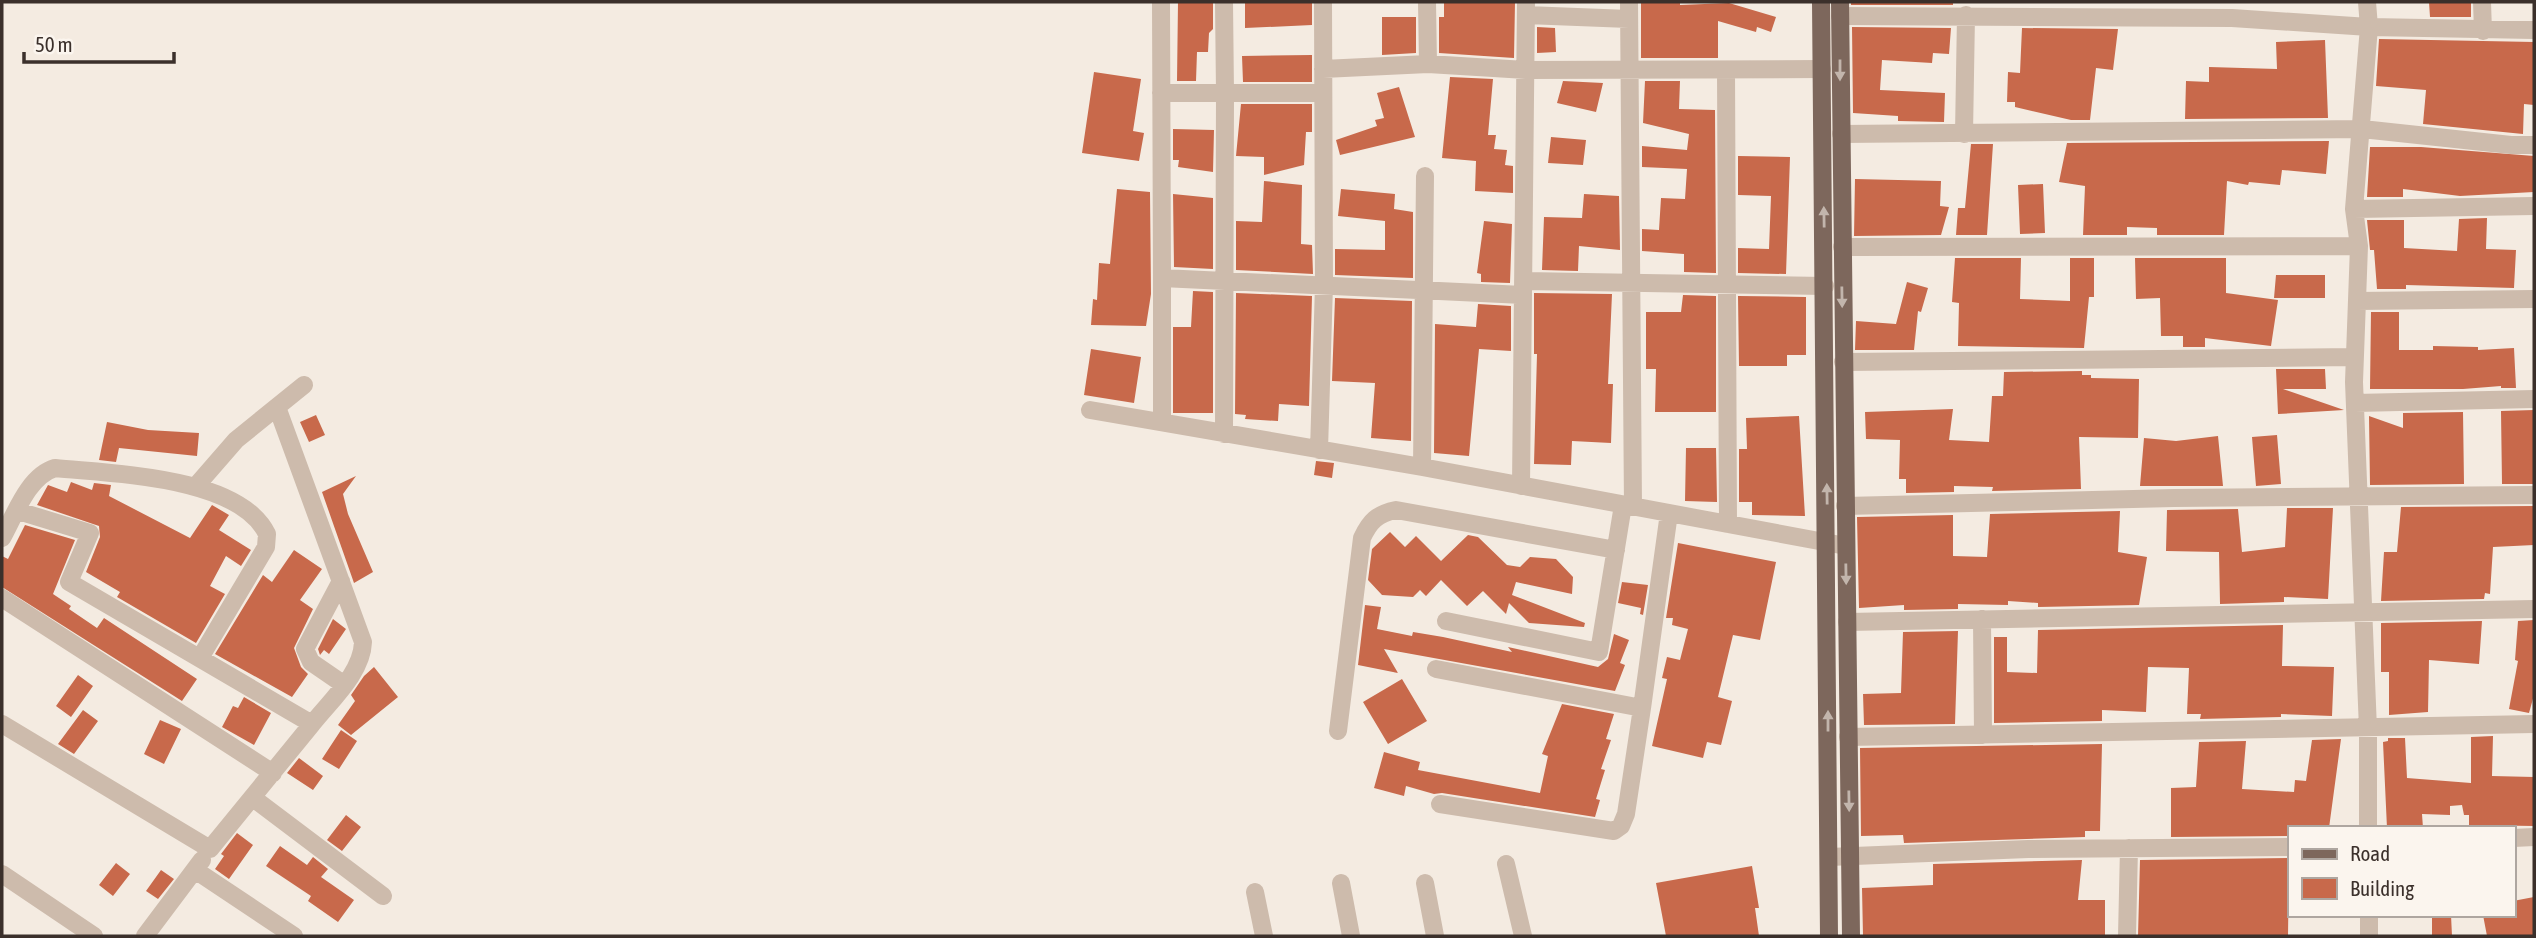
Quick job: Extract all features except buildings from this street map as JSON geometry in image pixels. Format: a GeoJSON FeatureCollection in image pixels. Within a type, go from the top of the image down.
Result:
{"type":"FeatureCollection","features":[{"type":"Feature","properties":{"kind":"main road"},"geometry":{"type":"LineString","coordinates":[[1821,2],[1829,936]]}},
{"type":"Feature","properties":{"kind":"main road"},"geometry":{"type":"LineString","coordinates":[[1840,9],[1852,936]]}},
{"type":"Feature","properties":{"kind":"street"},"geometry":{"type":"LineString","coordinates":[[1161,2],[1161,422]]}},
{"type":"Feature","properties":{"kind":"street"},"geometry":{"type":"LineString","coordinates":[[1224,2],[1224,433]]}},
{"type":"Feature","properties":{"kind":"street"},"geometry":{"type":"LineString","coordinates":[[1318,450],[1324,285],[1323,2]]}},
{"type":"Feature","properties":{"kind":"street"},"geometry":{"type":"LineString","coordinates":[[1427,2],[1427,64]]}},
{"type":"Feature","properties":{"kind":"street"},"geometry":{"type":"LineString","coordinates":[[2367,2],[2369,27],[2354,209],[2359,246],[2355,403],[2368,729],[2368,826]]}},
{"type":"Feature","properties":{"kind":"street"},"geometry":{"type":"LineString","coordinates":[[2483,2],[2483,31]]}},
{"type":"Feature","properties":{"kind":"street"},"geometry":{"type":"LineString","coordinates":[[1447,621],[1599,652],[1616,550],[1628,506],[1632,284],[1629,10],[1526,8],[1521,486]]}},
{"type":"Feature","properties":{"kind":"street"},"geometry":{"type":"LineString","coordinates":[[1840,9],[1966,15],[2232,18],[2369,27],[2534,30]]}},
{"type":"Feature","properties":{"kind":"street"},"geometry":{"type":"LineString","coordinates":[[1964,134],[1966,15]]}},
{"type":"Feature","properties":{"kind":"street"},"geometry":{"type":"LineString","coordinates":[[1323,69],[1427,64],[1525,70],[1822,69]]}},
{"type":"Feature","properties":{"kind":"street"},"geometry":{"type":"LineString","coordinates":[[1726,70],[1728,524]]}},
{"type":"Feature","properties":{"kind":"street"},"geometry":{"type":"LineString","coordinates":[[1161,93],[1323,93]]}},
{"type":"Feature","properties":{"kind":"street"},"geometry":{"type":"LineString","coordinates":[[1841,134],[2362,129],[2511,145],[2534,145]]}},
{"type":"Feature","properties":{"kind":"street"},"geometry":{"type":"LineString","coordinates":[[1422,467],[1426,290],[1425,176]]}},
{"type":"Feature","properties":{"kind":"street"},"geometry":{"type":"LineString","coordinates":[[2354,209],[2534,206]]}},
{"type":"Feature","properties":{"kind":"street"},"geometry":{"type":"LineString","coordinates":[[1842,247],[2359,246]]}},
{"type":"Feature","properties":{"kind":"street"},"geometry":{"type":"LineString","coordinates":[[1162,278],[1426,290],[1632,284],[1825,286]]}},
{"type":"Feature","properties":{"kind":"street"},"geometry":{"type":"LineString","coordinates":[[2357,301],[2534,299]]}},
{"type":"Feature","properties":{"kind":"street"},"geometry":{"type":"LineString","coordinates":[[1843,362],[2355,357]]}},
{"type":"Feature","properties":{"kind":"street"},"geometry":{"type":"LineString","coordinates":[[195,486],[236,440],[304,385]]}},
{"type":"Feature","properties":{"kind":"street"},"geometry":{"type":"LineString","coordinates":[[2355,403],[2534,399]]}},
{"type":"Feature","properties":{"kind":"street"},"geometry":{"type":"LineString","coordinates":[[145,936],[363,655],[363,642],[277,407]]}},
{"type":"Feature","properties":{"kind":"street"},"geometry":{"type":"LineString","coordinates":[[1090,410],[1422,467],[1846,546]]}},
{"type":"Feature","properties":{"kind":"street"},"geometry":{"type":"LineString","coordinates":[[2,538],[34,482],[44,471],[55,468],[195,486],[250,514],[267,534],[266,547],[200,658]]}},
{"type":"Feature","properties":{"kind":"street"},"geometry":{"type":"LineString","coordinates":[[1845,506],[2174,498],[2534,495]]}},
{"type":"Feature","properties":{"kind":"street"},"geometry":{"type":"LineString","coordinates":[[1338,731],[1362,538],[1369,523],[1380,513],[1396,510],[1616,550]]}},
{"type":"Feature","properties":{"kind":"street"},"geometry":{"type":"LineString","coordinates":[[18,511],[90,533],[69,582],[312,724]]}},
{"type":"Feature","properties":{"kind":"street"},"geometry":{"type":"LineString","coordinates":[[1440,804],[1614,831],[1620,826],[1626,814],[1670,513]]}},
{"type":"Feature","properties":{"kind":"street"},"geometry":{"type":"LineString","coordinates":[[341,580],[305,649],[312,662],[343,684]]}},
{"type":"Feature","properties":{"kind":"street"},"geometry":{"type":"LineString","coordinates":[[2,598],[273,773]]}},
{"type":"Feature","properties":{"kind":"street"},"geometry":{"type":"LineString","coordinates":[[1847,622],[2534,609]]}},
{"type":"Feature","properties":{"kind":"street"},"geometry":{"type":"LineString","coordinates":[[1982,619],[1983,735]]}},
{"type":"Feature","properties":{"kind":"street"},"geometry":{"type":"LineString","coordinates":[[1436,669],[1642,708]]}},
{"type":"Feature","properties":{"kind":"street"},"geometry":{"type":"LineString","coordinates":[[2,724],[210,849]]}},
{"type":"Feature","properties":{"kind":"street"},"geometry":{"type":"LineString","coordinates":[[1848,737],[2534,724]]}},
{"type":"Feature","properties":{"kind":"street"},"geometry":{"type":"LineString","coordinates":[[253,798],[383,895]]}},
{"type":"Feature","properties":{"kind":"street"},"geometry":{"type":"LineString","coordinates":[[2515,838],[2534,837]]}},
{"type":"Feature","properties":{"kind":"street"},"geometry":{"type":"LineString","coordinates":[[1829,857],[2028,849],[2288,847]]}},
{"type":"Feature","properties":{"kind":"street"},"geometry":{"type":"LineString","coordinates":[[2127,936],[2129,848]]}},
{"type":"Feature","properties":{"kind":"street"},"geometry":{"type":"LineString","coordinates":[[1506,864],[1523,936]]}},
{"type":"Feature","properties":{"kind":"street"},"geometry":{"type":"LineString","coordinates":[[195,870],[294,936]]}},
{"type":"Feature","properties":{"kind":"street"},"geometry":{"type":"LineString","coordinates":[[2,874],[94,936]]}},
{"type":"Feature","properties":{"kind":"street"},"geometry":{"type":"LineString","coordinates":[[1341,883],[1351,936]]}},
{"type":"Feature","properties":{"kind":"street"},"geometry":{"type":"LineString","coordinates":[[1425,883],[1435,936]]}},
{"type":"Feature","properties":{"kind":"street"},"geometry":{"type":"LineString","coordinates":[[1255,892],[1264,936]]}},
{"type":"Feature","properties":{"kind":"street"},"geometry":{"type":"LineString","coordinates":[[2369,917],[2369,936]]}}]}
